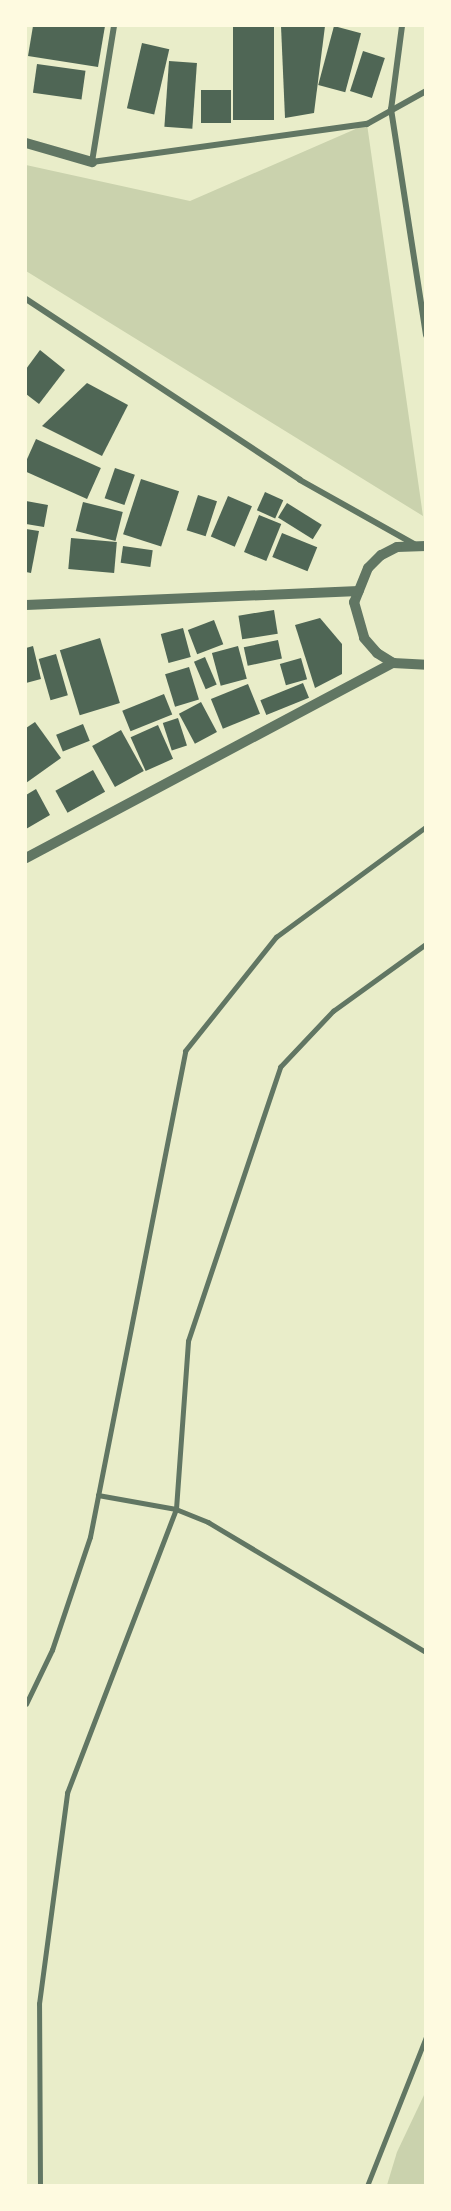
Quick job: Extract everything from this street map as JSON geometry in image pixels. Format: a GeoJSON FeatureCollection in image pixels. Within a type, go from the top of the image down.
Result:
{"type":"FeatureCollection","features":[{"type":"Feature","properties":{"kind":"street"},"geometry":{"type":"LineString","coordinates":[[92,162],[114,26]]}},
{"type":"Feature","properties":{"kind":"street"},"geometry":{"type":"LineString","coordinates":[[402,26],[391,110],[425,316],[426,335]]}},
{"type":"Feature","properties":{"kind":"street"},"geometry":{"type":"LineString","coordinates":[[26,143],[92,162],[366,124],[426,91]]}},
{"type":"Feature","properties":{"kind":"street"},"geometry":{"type":"LineString","coordinates":[[26,299],[300,480],[420,545]]}},
{"type":"Feature","properties":{"kind":"street"},"geometry":{"type":"LineString","coordinates":[[420,545],[381,555],[368,568],[354,602],[364,638],[377,653],[393,663],[426,665]]}},
{"type":"Feature","properties":{"kind":"street"},"geometry":{"type":"LineString","coordinates":[[26,605],[359,591]]}},
{"type":"Feature","properties":{"kind":"street"},"geometry":{"type":"LineString","coordinates":[[26,858],[393,663]]}},
{"type":"Feature","properties":{"kind":"lane"},"geometry":{"type":"LineString","coordinates":[[26,1704],[52,1650],[90,1537],[185,1051],[276,937],[426,826]]}},
{"type":"Feature","properties":{"kind":"lane"},"geometry":{"type":"LineString","coordinates":[[40,2186],[39,2004],[67,1792],[176,1509],[188,1341],[280,1067],[333,1011],[426,944]]}},
{"type":"Feature","properties":{"kind":"lane"},"geometry":{"type":"LineString","coordinates":[[98,1495],[176,1509],[208,1522],[426,1652]]}},
{"type":"Feature","properties":{"kind":"lane"},"geometry":{"type":"LineString","coordinates":[[367,2186],[426,2037]]}},
{"type":"Feature","properties":{"kind":"green space"},"geometry":{"type":"Polygon","coordinates":[[[367,124],[423,516],[26,271],[26,165],[190,201],[367,124]]]}},
{"type":"Feature","properties":{"kind":"green space"},"geometry":{"type":"Polygon","coordinates":[[[425,2093],[425,2185],[387,2185],[397,2152],[425,2093]]]}},
{"type":"Feature","properties":{"kind":"building"},"geometry":{"type":"Polygon","coordinates":[[[33,26],[105,26],[98,67],[28,56],[33,26]]]}},
{"type":"Feature","properties":{"kind":"building"},"geometry":{"type":"Polygon","coordinates":[[[233,26],[274,26],[274,120],[233,120],[233,26]]]}},
{"type":"Feature","properties":{"kind":"building"},"geometry":{"type":"Polygon","coordinates":[[[281,26],[325,26],[314,113],[285,118],[281,26]]]}},
{"type":"Feature","properties":{"kind":"building"},"geometry":{"type":"Polygon","coordinates":[[[334,26],[361,33],[345,92],[318,85],[334,26]]]}},
{"type":"Feature","properties":{"kind":"building"},"geometry":{"type":"Polygon","coordinates":[[[142,43],[169,49],[154,115],[127,108],[142,43]]]}},
{"type":"Feature","properties":{"kind":"building"},"geometry":{"type":"Polygon","coordinates":[[[363,51],[385,58],[372,98],[350,91],[363,51]]]}},
{"type":"Feature","properties":{"kind":"building"},"geometry":{"type":"Polygon","coordinates":[[[169,61],[197,63],[192,129],[164,127],[169,61]]]}},
{"type":"Feature","properties":{"kind":"building"},"geometry":{"type":"Polygon","coordinates":[[[37,64],[86,71],[81,100],[33,93],[37,64]]]}},
{"type":"Feature","properties":{"kind":"building"},"geometry":{"type":"Polygon","coordinates":[[[201,90],[231,90],[231,123],[201,123],[201,90]]]}},
{"type":"Feature","properties":{"kind":"building"},"geometry":{"type":"Polygon","coordinates":[[[40,350],[65,370],[39,404],[26,394],[26,369],[40,350]]]}},
{"type":"Feature","properties":{"kind":"building"},"geometry":{"type":"Polygon","coordinates":[[[87,383],[128,405],[102,456],[42,426],[87,383]]]}},
{"type":"Feature","properties":{"kind":"building"},"geometry":{"type":"Polygon","coordinates":[[[36,439],[101,468],[87,499],[26,472],[26,461],[36,439]]]}},
{"type":"Feature","properties":{"kind":"building"},"geometry":{"type":"Polygon","coordinates":[[[115,468],[135,475],[124,505],[105,498],[115,468]]]}},
{"type":"Feature","properties":{"kind":"building"},"geometry":{"type":"Polygon","coordinates":[[[141,479],[179,491],[161,547],[123,534],[141,479]]]}},
{"type":"Feature","properties":{"kind":"building"},"geometry":{"type":"Polygon","coordinates":[[[265,492],[283,500],[275,518],[257,510],[265,492]]]}},
{"type":"Feature","properties":{"kind":"building"},"geometry":{"type":"Polygon","coordinates":[[[198,495],[217,501],[206,536],[187,530],[198,495]]]}},
{"type":"Feature","properties":{"kind":"building"},"geometry":{"type":"Polygon","coordinates":[[[228,496],[252,506],[235,547],[211,537],[228,496]]]}},
{"type":"Feature","properties":{"kind":"building"},"geometry":{"type":"Polygon","coordinates":[[[26,501],[48,505],[44,527],[26,524],[26,501]]]}},
{"type":"Feature","properties":{"kind":"building"},"geometry":{"type":"Polygon","coordinates":[[[83,502],[123,512],[116,541],[76,531],[83,502]]]}},
{"type":"Feature","properties":{"kind":"building"},"geometry":{"type":"Polygon","coordinates":[[[287,503],[322,525],[313,539],[278,517],[287,503]]]}},
{"type":"Feature","properties":{"kind":"building"},"geometry":{"type":"Polygon","coordinates":[[[259,515],[281,524],[266,561],[244,552],[259,515]]]}},
{"type":"Feature","properties":{"kind":"building"},"geometry":{"type":"Polygon","coordinates":[[[26,529],[39,531],[31,573],[26,572],[26,529]]]}},
{"type":"Feature","properties":{"kind":"building"},"geometry":{"type":"Polygon","coordinates":[[[282,533],[317,547],[307,571],[272,557],[282,533]]]}},
{"type":"Feature","properties":{"kind":"building"},"geometry":{"type":"Polygon","coordinates":[[[71,538],[117,542],[114,573],[68,569],[71,538]]]}},
{"type":"Feature","properties":{"kind":"building"},"geometry":{"type":"Polygon","coordinates":[[[123,546],[153,550],[150,567],[121,563],[123,546]]]}},
{"type":"Feature","properties":{"kind":"building"},"geometry":{"type":"Polygon","coordinates":[[[274,610],[278,634],[242,639],[238,616],[274,610]]]}},
{"type":"Feature","properties":{"kind":"building"},"geometry":{"type":"Polygon","coordinates":[[[320,618],[342,644],[342,674],[315,688],[295,625],[320,618]]]}},
{"type":"Feature","properties":{"kind":"building"},"geometry":{"type":"Polygon","coordinates":[[[214,620],[223,644],[197,654],[188,630],[214,620]]]}},
{"type":"Feature","properties":{"kind":"building"},"geometry":{"type":"Polygon","coordinates":[[[183,628],[191,657],[169,663],[161,634],[183,628]]]}},
{"type":"Feature","properties":{"kind":"building"},"geometry":{"type":"Polygon","coordinates":[[[100,638],[120,703],[80,715],[60,650],[100,638]]]}},
{"type":"Feature","properties":{"kind":"building"},"geometry":{"type":"Polygon","coordinates":[[[278,640],[282,659],[248,666],[244,647],[278,640]]]}},
{"type":"Feature","properties":{"kind":"building"},"geometry":{"type":"Polygon","coordinates":[[[33,646],[41,679],[26,683],[26,648],[33,646]]]}},
{"type":"Feature","properties":{"kind":"building"},"geometry":{"type":"Polygon","coordinates":[[[238,646],[247,679],[221,686],[212,653],[238,646]]]}},
{"type":"Feature","properties":{"kind":"building"},"geometry":{"type":"Polygon","coordinates":[[[56,654],[68,695],[51,700],[39,659],[56,654]]]}},
{"type":"Feature","properties":{"kind":"building"},"geometry":{"type":"Polygon","coordinates":[[[205,657],[217,685],[206,689],[194,662],[205,657]]]}},
{"type":"Feature","properties":{"kind":"building"},"geometry":{"type":"Polygon","coordinates":[[[301,658],[307,679],[286,685],[280,664],[301,658]]]}},
{"type":"Feature","properties":{"kind":"building"},"geometry":{"type":"Polygon","coordinates":[[[189,667],[199,700],[175,707],[165,674],[189,667]]]}},
{"type":"Feature","properties":{"kind":"building"},"geometry":{"type":"Polygon","coordinates":[[[303,683],[309,698],[266,715],[260,700],[303,683]]]}},
{"type":"Feature","properties":{"kind":"building"},"geometry":{"type":"Polygon","coordinates":[[[248,684],[260,714],[223,729],[211,699],[248,684]]]}},
{"type":"Feature","properties":{"kind":"building"},"geometry":{"type":"Polygon","coordinates":[[[164,694],[172,714],[131,731],[122,711],[164,694]]]}},
{"type":"Feature","properties":{"kind":"building"},"geometry":{"type":"Polygon","coordinates":[[[201,702],[217,732],[195,744],[179,714],[201,702]]]}},
{"type":"Feature","properties":{"kind":"building"},"geometry":{"type":"Polygon","coordinates":[[[178,718],[187,746],[172,751],[163,723],[178,718]]]}},
{"type":"Feature","properties":{"kind":"building"},"geometry":{"type":"Polygon","coordinates":[[[35,722],[61,758],[26,783],[26,728],[35,722]]]}},
{"type":"Feature","properties":{"kind":"building"},"geometry":{"type":"Polygon","coordinates":[[[83,724],[90,741],[63,752],[56,735],[83,724]]]}},
{"type":"Feature","properties":{"kind":"building"},"geometry":{"type":"Polygon","coordinates":[[[158,725],[173,759],[146,771],[131,737],[158,725]]]}},
{"type":"Feature","properties":{"kind":"building"},"geometry":{"type":"Polygon","coordinates":[[[121,730],[144,771],[115,787],[92,746],[121,730]]]}},
{"type":"Feature","properties":{"kind":"building"},"geometry":{"type":"Polygon","coordinates":[[[93,770],[105,792],[68,813],[55,791],[93,770]]]}},
{"type":"Feature","properties":{"kind":"building"},"geometry":{"type":"Polygon","coordinates":[[[36,789],[50,815],[26,829],[26,795],[36,789]]]}}]}
